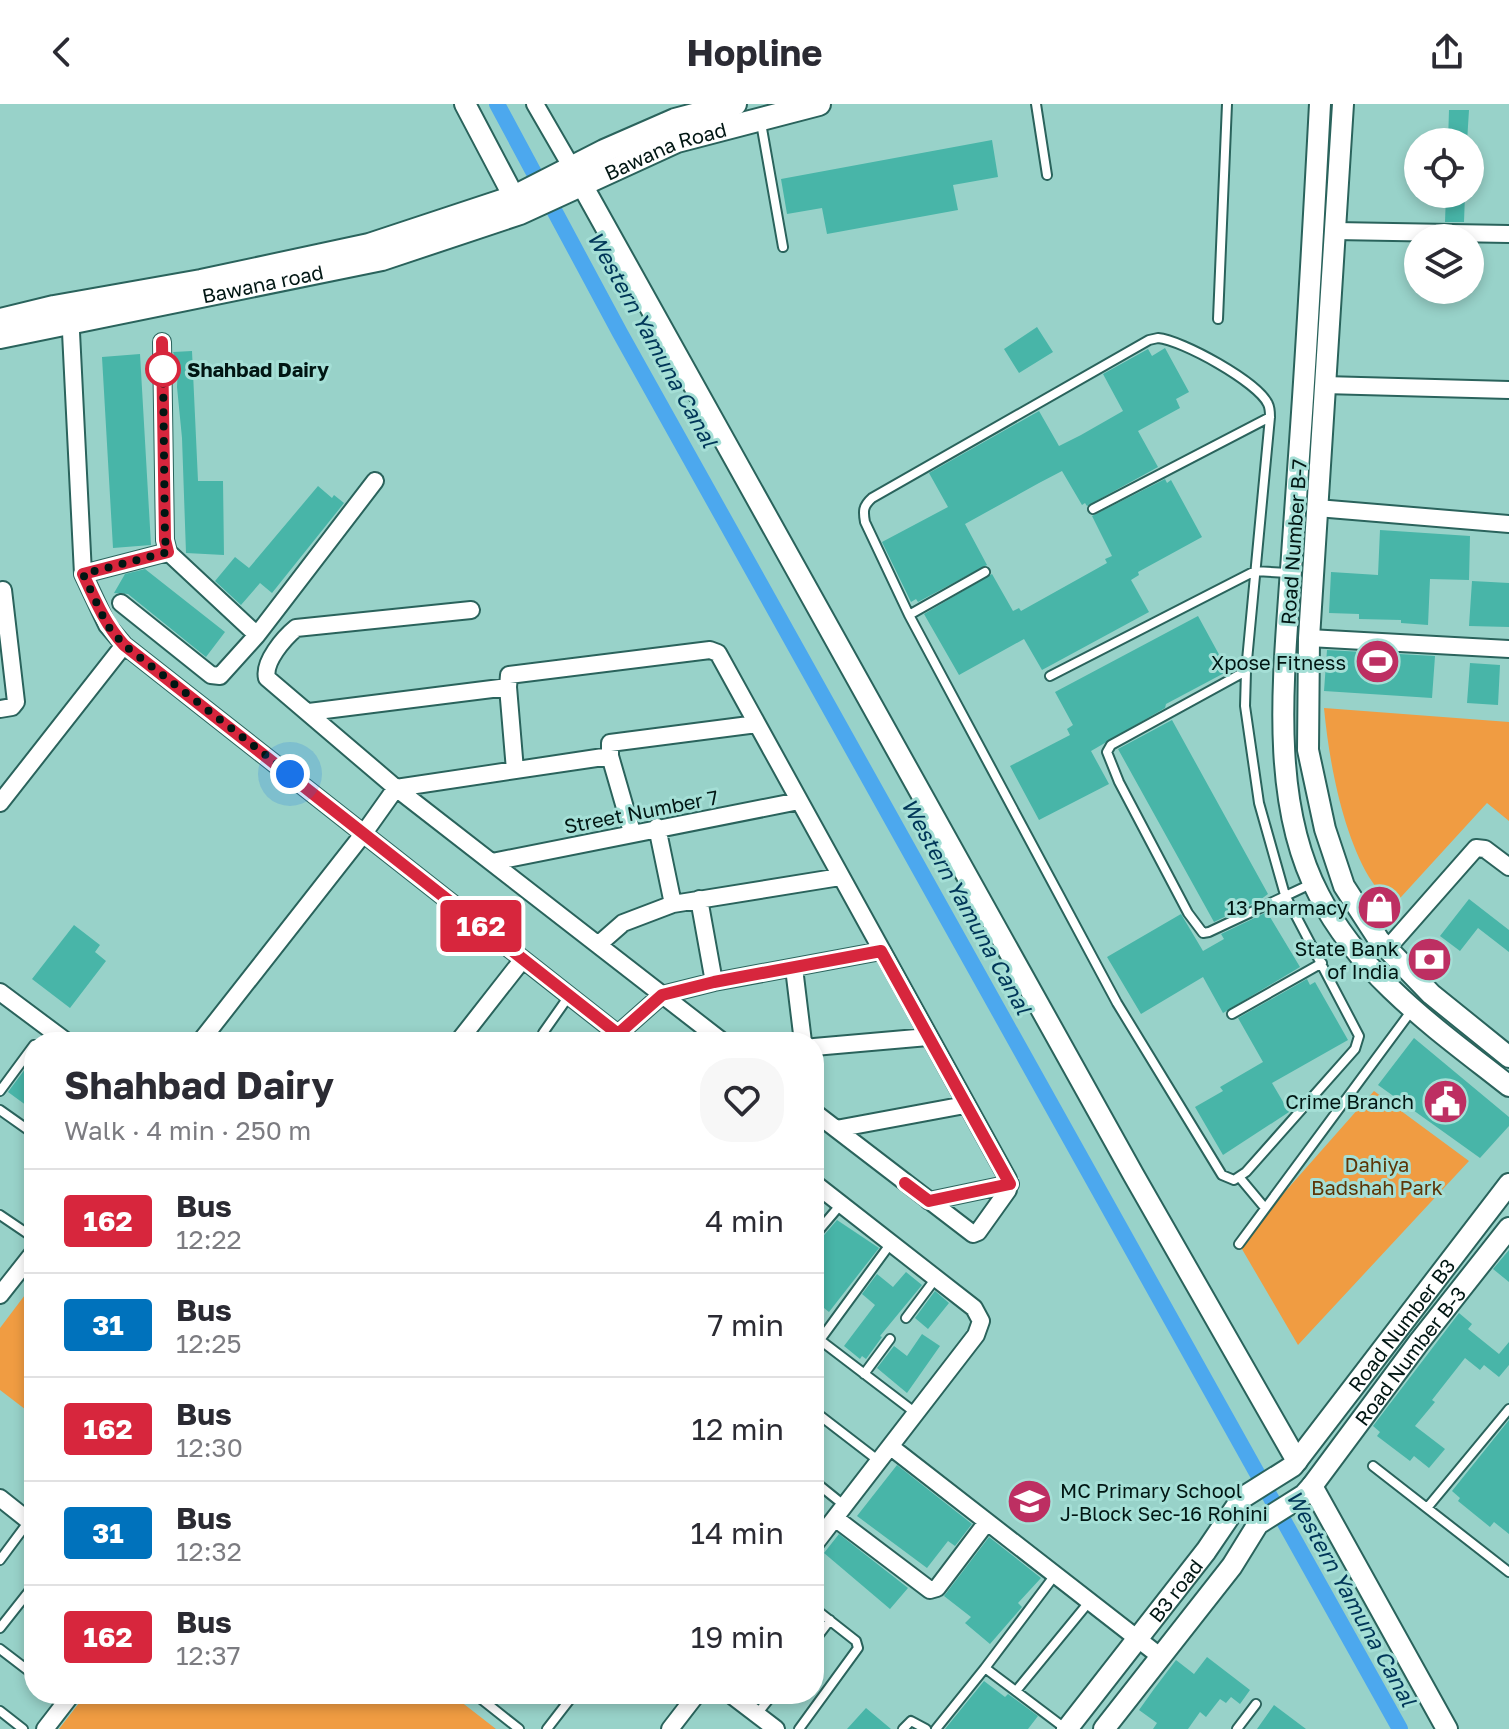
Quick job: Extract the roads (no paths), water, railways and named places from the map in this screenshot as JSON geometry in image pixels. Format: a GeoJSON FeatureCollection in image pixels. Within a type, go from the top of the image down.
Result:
{"type":"FeatureCollection","features":[{"type":"Feature","properties":{"kind":"main road","name":"Bawana Road"},"geometry":{"type":"LineString","coordinates":[[517,205],[675,120],[735,104]]}},
{"type":"Feature","properties":{"kind":"main road","name":"Bawana Road"},"geometry":{"type":"LineString","coordinates":[[568,180],[677,141],[819,104]]}},
{"type":"Feature","properties":{"kind":"main road","name":"Bawana road"},"geometry":{"type":"LineString","coordinates":[[0,337],[70,314],[201,281],[369,245],[517,205]]}},
{"type":"Feature","properties":{"kind":"main road","name":"Bawana road"},"geometry":{"type":"LineString","coordinates":[[0,320],[70,314]]}},
{"type":"Feature","properties":{"kind":"street"},"geometry":{"type":"LineString","coordinates":[[465,104],[517,205]]}},
{"type":"Feature","properties":{"kind":"street"},"geometry":{"type":"LineString","coordinates":[[535,104],[568,180],[1295,1463]]}},
{"type":"Feature","properties":{"kind":"street","name":"Road Number B-7"},"geometry":{"type":"LineString","coordinates":[[1320,104],[1311,290],[1284,662],[1283,751],[1296,832],[1318,894],[1353,951],[1412,1010],[1509,1086]]}},
{"type":"Feature","properties":{"kind":"street","name":"Road Number B-7"},"geometry":{"type":"LineString","coordinates":[[1343,104],[1309,638],[1308,750],[1325,829],[1344,886],[1387,949],[1431,994],[1509,1057]]}},
{"type":"Feature","properties":{"kind":"street"},"geometry":{"type":"LineString","coordinates":[[1335,231],[1509,234]]}},
{"type":"Feature","properties":{"kind":"street"},"geometry":{"type":"LineString","coordinates":[[70,314],[83,574],[107,625],[124,645],[523,959],[609,1032]]}},
{"type":"Feature","properties":{"kind":"street"},"geometry":{"type":"LineString","coordinates":[[162,342],[165,540],[168,552],[257,635]]}},
{"type":"Feature","properties":{"kind":"street"},"geometry":{"type":"LineString","coordinates":[[1324,385],[1509,390]]}},
{"type":"Feature","properties":{"kind":"street"},"geometry":{"type":"LineString","coordinates":[[121,603],[213,676],[220,676],[257,635],[375,481]]}},
{"type":"Feature","properties":{"kind":"street"},"geometry":{"type":"LineString","coordinates":[[1317,508],[1509,524]]}},
{"type":"Feature","properties":{"kind":"street"},"geometry":{"type":"LineString","coordinates":[[83,574],[168,552]]}},
{"type":"Feature","properties":{"kind":"street"},"geometry":{"type":"LineString","coordinates":[[0,709],[12,707],[16,702],[3,590]]}},
{"type":"Feature","properties":{"kind":"street"},"geometry":{"type":"LineString","coordinates":[[471,610],[296,628],[265,671],[272,684],[396,788],[710,1032]]}},
{"type":"Feature","properties":{"kind":"street"},"geometry":{"type":"LineString","coordinates":[[1309,638],[1509,649]]}},
{"type":"Feature","properties":{"kind":"street"},"geometry":{"type":"LineString","coordinates":[[3,794],[124,645]]}},
{"type":"Feature","properties":{"kind":"street"},"geometry":{"type":"LineString","coordinates":[[515,770],[507,677],[512,674],[715,651],[721,655],[1010,1184],[1008,1190],[974,1234],[824,1120]]}},
{"type":"Feature","properties":{"kind":"street"},"geometry":{"type":"LineString","coordinates":[[309,712],[508,687]]}},
{"type":"Feature","properties":{"kind":"street"},"geometry":{"type":"LineString","coordinates":[[632,832],[609,746],[614,742],[757,724]]}},
{"type":"Feature","properties":{"kind":"street"},"geometry":{"type":"LineString","coordinates":[[208,1032],[396,788],[610,756]]}},
{"type":"Feature","properties":{"kind":"street","name":"Street Number 7"},"geometry":{"type":"LineString","coordinates":[[492,862],[799,801]]}},
{"type":"Feature","properties":{"kind":"street"},"geometry":{"type":"LineString","coordinates":[[657,827],[673,904]]}},
{"type":"Feature","properties":{"kind":"street"},"geometry":{"type":"LineString","coordinates":[[1387,949],[1476,848],[1485,849],[1509,867]]}},
{"type":"Feature","properties":{"kind":"street"},"geometry":{"type":"LineString","coordinates":[[599,944],[623,923],[673,904],[840,877]]}},
{"type":"Feature","properties":{"kind":"street"},"geometry":{"type":"LineString","coordinates":[[699,899],[714,982]]}},
{"type":"Feature","properties":{"kind":"street"},"geometry":{"type":"LineString","coordinates":[[621,1032],[662,995],[714,982],[881,951]]}},
{"type":"Feature","properties":{"kind":"street"},"geometry":{"type":"LineString","coordinates":[[466,1032],[523,959]]}},
{"type":"Feature","properties":{"kind":"street"},"geometry":{"type":"LineString","coordinates":[[794,968],[802,1032]]}},
{"type":"Feature","properties":{"kind":"street"},"geometry":{"type":"LineString","coordinates":[[0,992],[54,1032]]}},
{"type":"Feature","properties":{"kind":"street"},"geometry":{"type":"LineString","coordinates":[[824,1046],[928,1037]]}},
{"type":"Feature","properties":{"kind":"street"},"geometry":{"type":"LineString","coordinates":[[836,1129],[965,1105]]}},
{"type":"Feature","properties":{"kind":"street"},"geometry":{"type":"LineString","coordinates":[[929,1201],[1010,1184]]}},
{"type":"Feature","properties":{"kind":"street","name":"Road Number B3"},"geometry":{"type":"LineString","coordinates":[[1295,1463],[1509,1184]]}},
{"type":"Feature","properties":{"kind":"street"},"geometry":{"type":"LineString","coordinates":[[824,1190],[974,1308],[981,1321],[981,1327],[917,1414],[824,1532]]}},
{"type":"Feature","properties":{"kind":"street","name":"Road Number B-3"},"geometry":{"type":"LineString","coordinates":[[1308,1490],[1509,1228]]}},
{"type":"Feature","properties":{"kind":"street"},"geometry":{"type":"LineString","coordinates":[[0,1295],[24,1265]]}},
{"type":"Feature","properties":{"kind":"street"},"geometry":{"type":"LineString","coordinates":[[891,1447],[1161,1657]]}},
{"type":"Feature","properties":{"kind":"street","name":"B3 road"},"geometry":{"type":"LineString","coordinates":[[1067,1729],[1206,1551],[1242,1498],[1295,1463]]}},
{"type":"Feature","properties":{"kind":"street"},"geometry":{"type":"LineString","coordinates":[[1308,1490],[1447,1729]]}},
{"type":"Feature","properties":{"kind":"street","name":"B3 road"},"geometry":{"type":"LineString","coordinates":[[1104,1729],[1232,1566],[1258,1524],[1308,1490]]}},
{"type":"Feature","properties":{"kind":"street"},"geometry":{"type":"LineString","coordinates":[[0,1498],[24,1517]]}},
{"type":"Feature","properties":{"kind":"street"},"geometry":{"type":"LineString","coordinates":[[840,1512],[930,1590],[937,1588],[987,1522]]}},
{"type":"Feature","properties":{"kind":"street"},"geometry":{"type":"LineString","coordinates":[[45,1729],[61,1704]]}},
{"type":"Feature","properties":{"kind":"street"},"geometry":{"type":"LineString","coordinates":[[670,1729],[685,1704]]}},
{"type":"Feature","properties":{"kind":"street"},"geometry":{"type":"LineString","coordinates":[[744,1704],[776,1729]]}},
{"type":"Feature","properties":{"kind":"lane"},"geometry":{"type":"LineString","coordinates":[[1036,104],[1047,175]]}},
{"type":"Feature","properties":{"kind":"lane"},"geometry":{"type":"LineString","coordinates":[[1218,319],[1227,104]]}},
{"type":"Feature","properties":{"kind":"lane"},"geometry":{"type":"LineString","coordinates":[[760,118],[783,247]]}},
{"type":"Feature","properties":{"kind":"lane"},"geometry":{"type":"LineString","coordinates":[[1158,338],[1170,339],[1195,349],[1261,395],[1268,404],[1270,417],[1245,706],[1259,803],[1285,895],[1357,1029],[1359,1042],[1240,1178],[1234,1180],[1222,1175],[1117,1003],[909,615],[865,522],[864,505],[1149,340],[1158,338]]}},
{"type":"Feature","properties":{"kind":"lane"},"geometry":{"type":"LineString","coordinates":[[1093,509],[1270,417]]}},
{"type":"Feature","properties":{"kind":"lane"},"geometry":{"type":"LineString","coordinates":[[1050,676],[1255,571],[1291,573]]}},
{"type":"Feature","properties":{"kind":"lane"},"geometry":{"type":"LineString","coordinates":[[909,615],[985,572]]}},
{"type":"Feature","properties":{"kind":"lane"},"geometry":{"type":"LineString","coordinates":[[1246,671],[1111,745],[1107,752],[1119,782],[1200,931],[1209,932],[1314,883]]}},
{"type":"Feature","properties":{"kind":"lane"},"geometry":{"type":"LineString","coordinates":[[1232,1014],[1322,963]]}},
{"type":"Feature","properties":{"kind":"lane"},"geometry":{"type":"LineString","coordinates":[[544,1032],[569,996]]}},
{"type":"Feature","properties":{"kind":"lane"},"geometry":{"type":"LineString","coordinates":[[1239,1244],[1412,1010]]}},
{"type":"Feature","properties":{"kind":"lane"},"geometry":{"type":"LineString","coordinates":[[43,1032],[47,1027]]}},
{"type":"Feature","properties":{"kind":"lane"},"geometry":{"type":"LineString","coordinates":[[0,1091],[24,1059]]}},
{"type":"Feature","properties":{"kind":"lane"},"geometry":{"type":"LineString","coordinates":[[0,1110],[24,1127]]}},
{"type":"Feature","properties":{"kind":"lane"},"geometry":{"type":"LineString","coordinates":[[1240,1178],[1265,1208]]}},
{"type":"Feature","properties":{"kind":"lane"},"geometry":{"type":"LineString","coordinates":[[824,1224],[842,1203]]}},
{"type":"Feature","properties":{"kind":"lane"},"geometry":{"type":"LineString","coordinates":[[0,1215],[24,1231]]}},
{"type":"Feature","properties":{"kind":"lane"},"geometry":{"type":"LineString","coordinates":[[824,1331],[892,1243]]}},
{"type":"Feature","properties":{"kind":"lane"},"geometry":{"type":"LineString","coordinates":[[906,1318],[936,1278]]}},
{"type":"Feature","properties":{"kind":"lane"},"geometry":{"type":"LineString","coordinates":[[864,1374],[890,1339]]}},
{"type":"Feature","properties":{"kind":"lane"},"geometry":{"type":"LineString","coordinates":[[824,1346],[917,1414]]}},
{"type":"Feature","properties":{"kind":"lane"},"geometry":{"type":"LineString","coordinates":[[1427,1508],[1509,1409]]}},
{"type":"Feature","properties":{"kind":"lane"},"geometry":{"type":"LineString","coordinates":[[824,1419],[879,1461]]}},
{"type":"Feature","properties":{"kind":"lane"},"geometry":{"type":"LineString","coordinates":[[1373,1466],[1508,1570]]}},
{"type":"Feature","properties":{"kind":"lane"},"geometry":{"type":"LineString","coordinates":[[824,1493],[840,1512]]}},
{"type":"Feature","properties":{"kind":"lane"},"geometry":{"type":"LineString","coordinates":[[0,1560],[24,1531]]}},
{"type":"Feature","properties":{"kind":"lane"},"geometry":{"type":"LineString","coordinates":[[936,1729],[1055,1575]]}},
{"type":"Feature","properties":{"kind":"lane"},"geometry":{"type":"LineString","coordinates":[[0,1628],[24,1598]]}},
{"type":"Feature","properties":{"kind":"lane"},"geometry":{"type":"LineString","coordinates":[[1016,1691],[1090,1602]]}},
{"type":"Feature","properties":{"kind":"lane"},"geometry":{"type":"LineString","coordinates":[[824,1616],[856,1641],[858,1648],[824,1695]]}},
{"type":"Feature","properties":{"kind":"lane"},"geometry":{"type":"LineString","coordinates":[[824,1628],[830,1620]]}},
{"type":"Feature","properties":{"kind":"lane"},"geometry":{"type":"LineString","coordinates":[[0,1649],[24,1667]]}},
{"type":"Feature","properties":{"kind":"lane"},"geometry":{"type":"LineString","coordinates":[[985,1668],[1067,1729]]}},
{"type":"Feature","properties":{"kind":"lane"},"geometry":{"type":"LineString","coordinates":[[488,1704],[519,1729]]}},
{"type":"Feature","properties":{"kind":"lane"},"geometry":{"type":"LineString","coordinates":[[547,1729],[566,1704]]}},
{"type":"Feature","properties":{"kind":"lane"},"geometry":{"type":"LineString","coordinates":[[757,1714],[765,1704]]}},
{"type":"Feature","properties":{"kind":"lane"},"geometry":{"type":"LineString","coordinates":[[799,1729],[817,1704]]}},
{"type":"Feature","properties":{"kind":"lane"},"geometry":{"type":"LineString","coordinates":[[1237,1729],[1256,1704]]}},
{"type":"Feature","properties":{"kind":"lane"},"geometry":{"type":"LineString","coordinates":[[0,1711],[23,1729]]}},
{"type":"Feature","properties":{"kind":"lane"},"geometry":{"type":"LineString","coordinates":[[903,1729],[911,1721],[926,1729]]}},
{"type":"Feature","properties":{"kind":"waterway","name":"Western Yamuna Canal"},"geometry":{"type":"LineString","coordinates":[[497,104],[620,333],[1400,1729]]}},
{"type":"Feature","properties":{"kind":"place","name":"Shahbad Dairy"},"geometry":{"type":"Point","coordinates":[163,369]}},
{"type":"Feature","properties":{"kind":"place","name":"Xpose Fitness"},"geometry":{"type":"Point","coordinates":[1377,662]}},
{"type":"Feature","properties":{"kind":"place","name":"13 Pharmacy"},"geometry":{"type":"Point","coordinates":[1379,907]}},
{"type":"Feature","properties":{"kind":"place","name":"State Bank of India"},"geometry":{"type":"Point","coordinates":[1430,959]}},
{"type":"Feature","properties":{"kind":"place","name":"Crime Branch"},"geometry":{"type":"Point","coordinates":[1445,1101]}},
{"type":"Feature","properties":{"kind":"place","name":"MC Primary School J-Block Sec-16 Rohini"},"geometry":{"type":"Point","coordinates":[1029,1501]}},
{"type":"Feature","properties":{"kind":"park label","name":"Dahiya Badshah Park"},"geometry":{"type":"Point","coordinates":[1377,1176]}}]}
